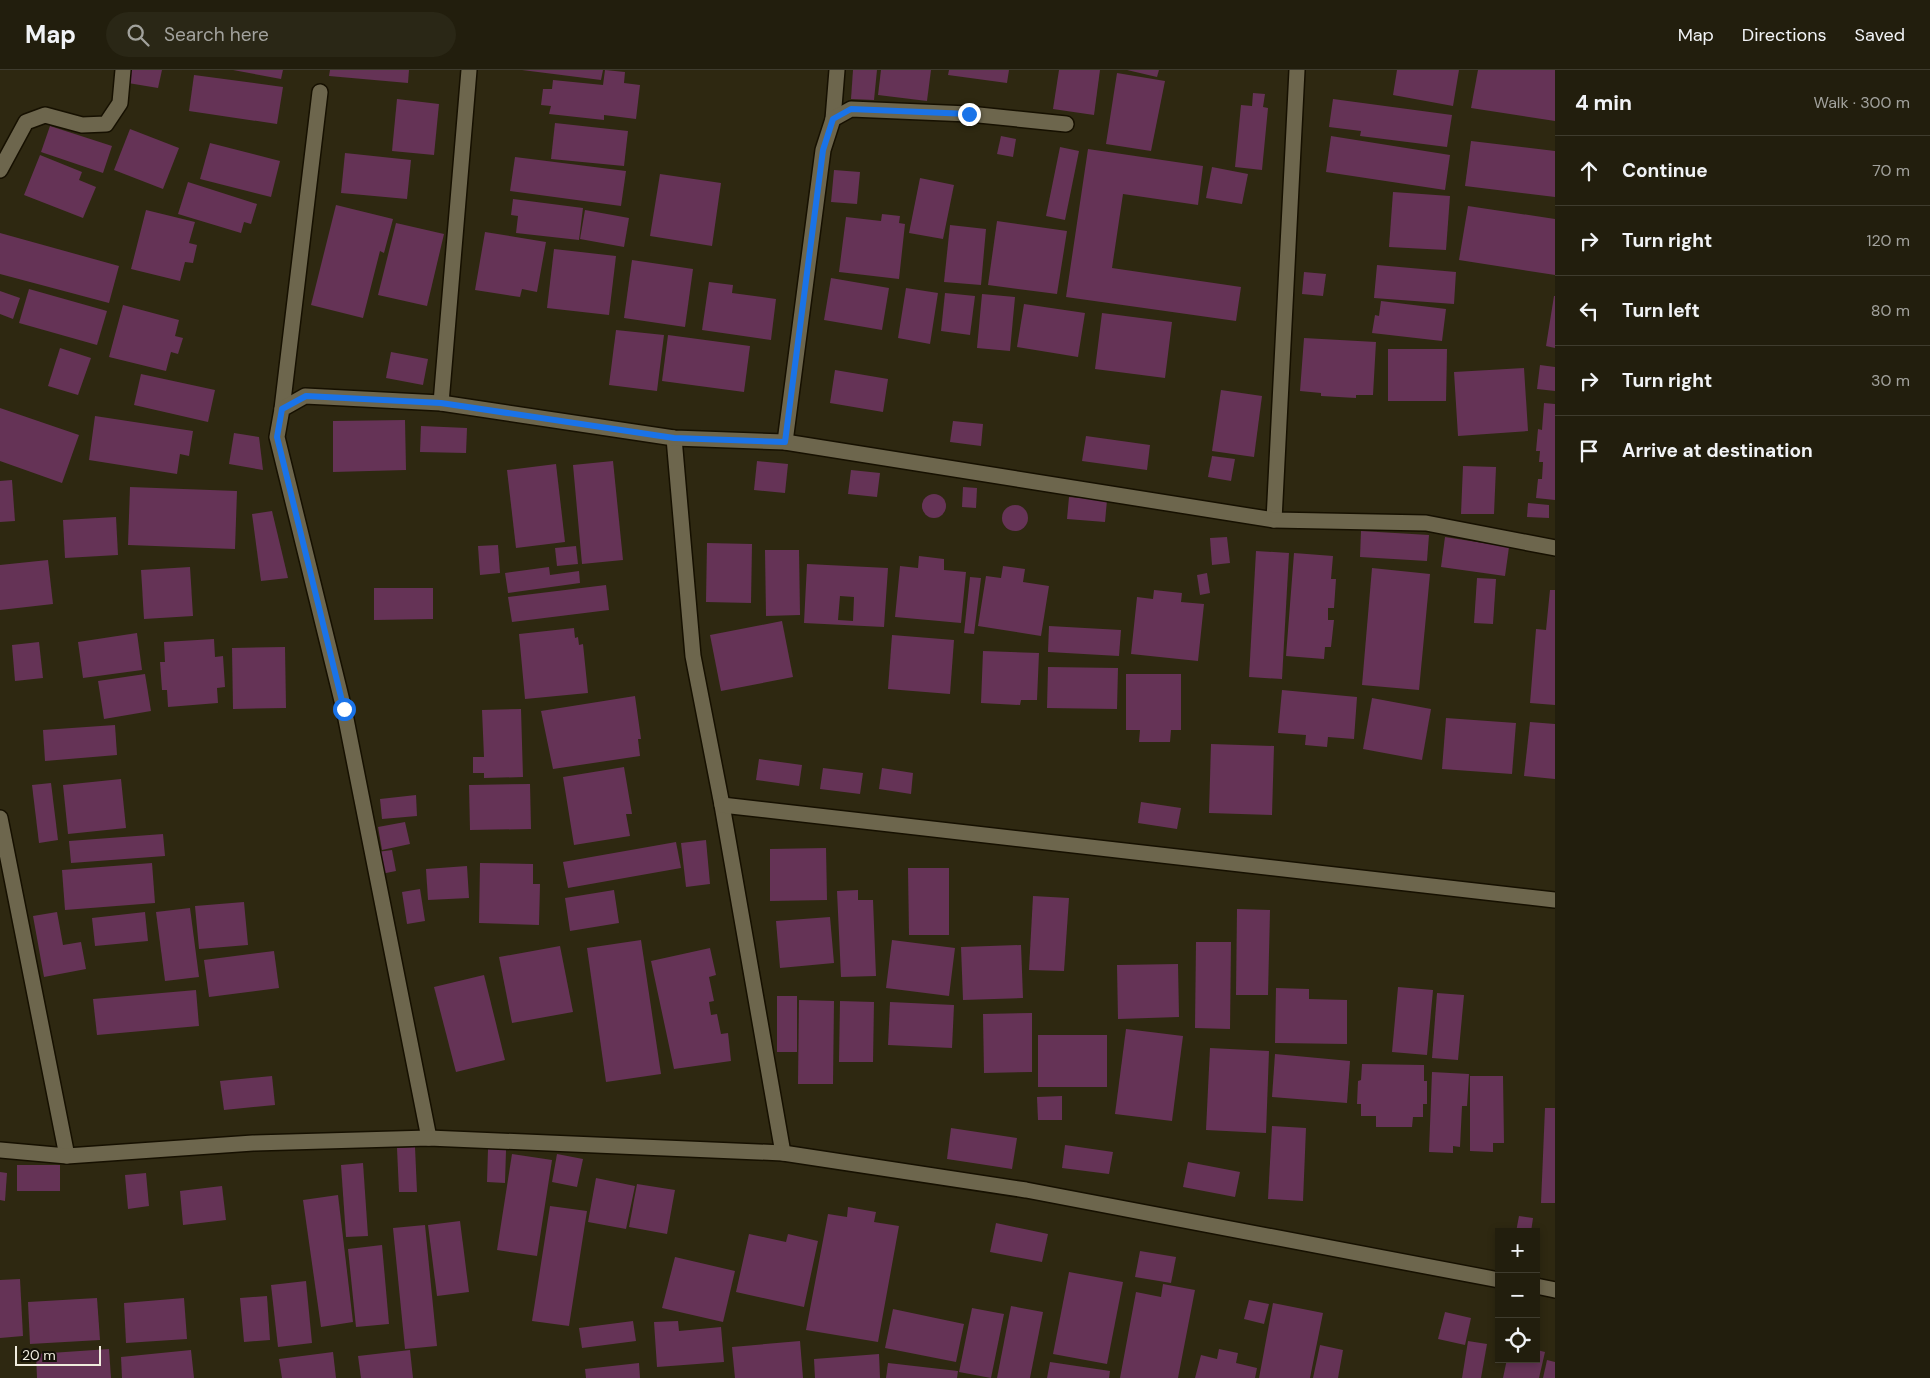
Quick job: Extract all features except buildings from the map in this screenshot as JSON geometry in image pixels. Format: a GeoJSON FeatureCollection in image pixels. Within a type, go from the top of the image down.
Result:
{"type":"FeatureCollection","features":[{"type":"Feature","properties":{"kind":"street"},"geometry":{"type":"LineString","coordinates":[[0,170],[26,122],[45,116],[82,125],[106,124],[120,102],[124,70]]}},
{"type":"Feature","properties":{"kind":"street"},"geometry":{"type":"LineString","coordinates":[[441,403],[469,70]]}},
{"type":"Feature","properties":{"kind":"street"},"geometry":{"type":"LineString","coordinates":[[785,442],[823,150],[833,119],[836,70]]}},
{"type":"Feature","properties":{"kind":"street"},"geometry":{"type":"LineString","coordinates":[[1274,520],[1297,70]]}},
{"type":"Feature","properties":{"kind":"street"},"geometry":{"type":"LineString","coordinates":[[320,92],[277,437],[344,709],[429,1138]]}},
{"type":"Feature","properties":{"kind":"street"},"geometry":{"type":"LineString","coordinates":[[833,119],[851,109],[969,114],[1066,124]]}},
{"type":"Feature","properties":{"kind":"street"},"geometry":{"type":"LineString","coordinates":[[282,409],[306,396],[441,403],[674,438],[785,442],[1274,520],[1426,523],[1555,548]]}},
{"type":"Feature","properties":{"kind":"street"},"geometry":{"type":"LineString","coordinates":[[674,438],[693,656],[722,805],[783,1152]]}},
{"type":"Feature","properties":{"kind":"street"},"geometry":{"type":"LineString","coordinates":[[722,805],[1555,900]]}},
{"type":"Feature","properties":{"kind":"street"},"geometry":{"type":"LineString","coordinates":[[0,818],[67,1156]]}},
{"type":"Feature","properties":{"kind":"street"},"geometry":{"type":"LineString","coordinates":[[0,1150],[67,1156],[253,1143],[429,1138],[783,1152],[1026,1190],[1495,1279]]}},
{"type":"Feature","properties":{"kind":"street"},"geometry":{"type":"LineString","coordinates":[[1540,1287],[1555,1290]]}},
{"type":"Feature","properties":{"kind":"route"},"geometry":{"type":"LineString","coordinates":[[344,709],[277,437],[282,409],[306,396],[441,403],[674,438],[785,442],[823,150],[833,119],[851,109],[969,114]]}}]}
